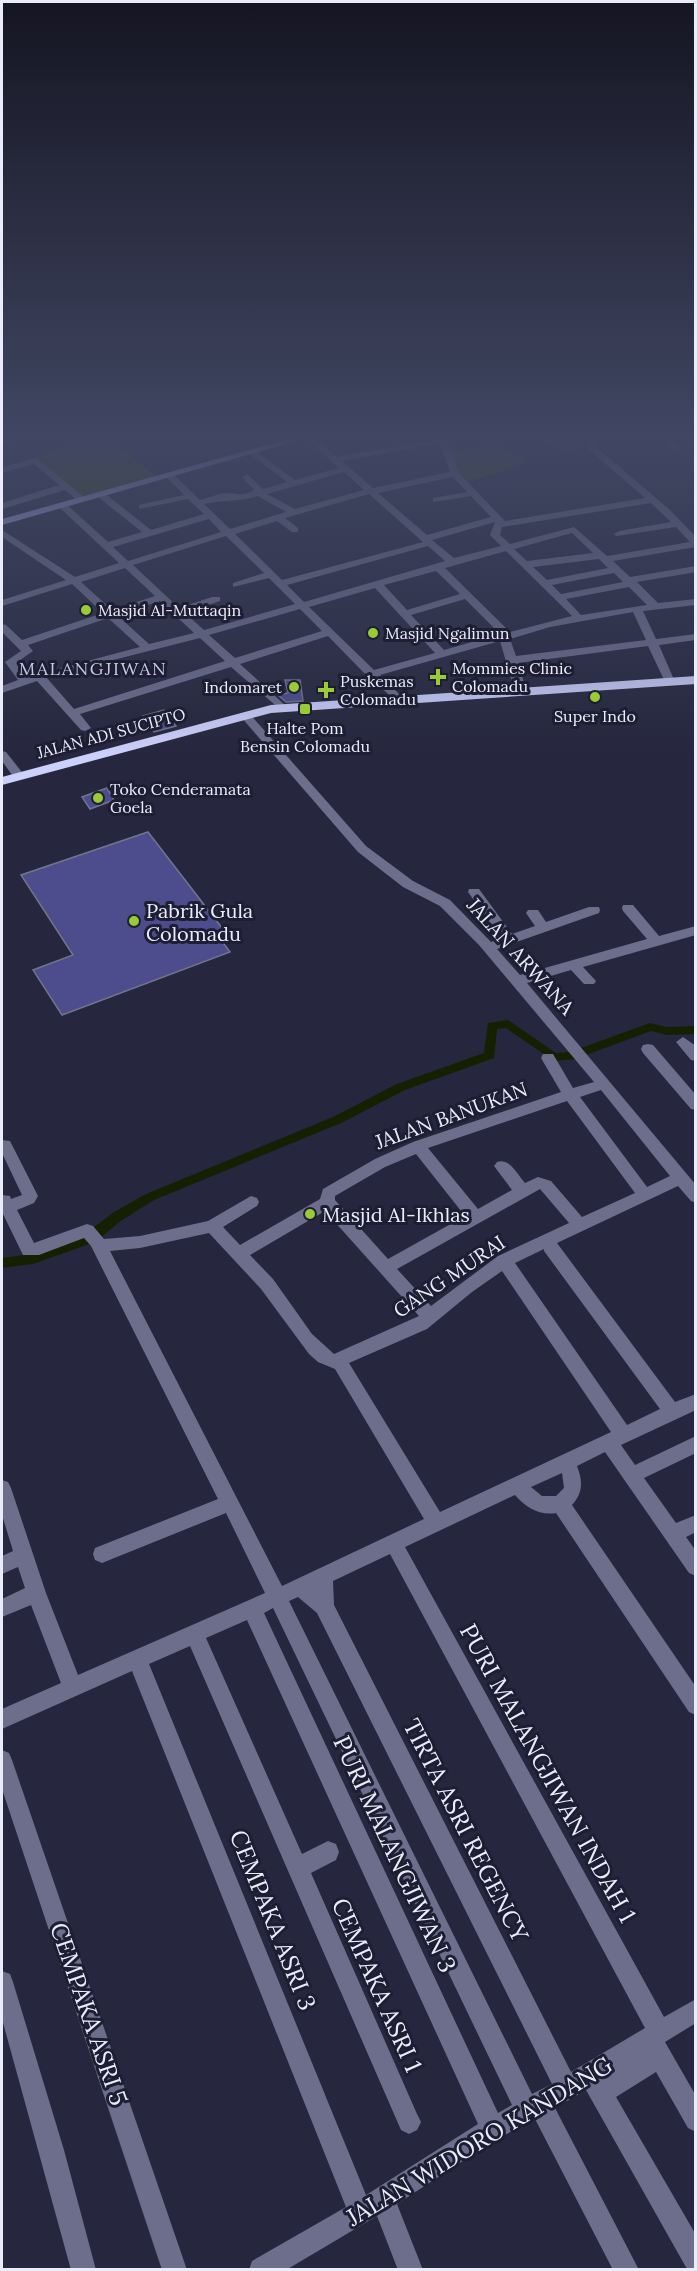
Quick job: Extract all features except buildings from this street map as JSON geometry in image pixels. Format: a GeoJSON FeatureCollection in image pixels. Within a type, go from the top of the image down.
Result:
{"type":"FeatureCollection","features":[{"type":"Feature","properties":{"kind":"highway","name":"JALAN ADI SUCIPTO"},"geometry":{"type":"LineString","coordinates":[[2,781],[245,715],[282,708],[696,680]]}},
{"type":"Feature","properties":{"kind":"street"},"geometry":{"type":"LineString","coordinates":[[19,544],[73,580],[147,648]]}},
{"type":"Feature","properties":{"kind":"street"},"geometry":{"type":"LineString","coordinates":[[105,546],[112,544]]}},
{"type":"Feature","properties":{"kind":"street"},"geometry":{"type":"LineString","coordinates":[[2,603],[191,544]]}},
{"type":"Feature","properties":{"kind":"street"},"geometry":{"type":"LineString","coordinates":[[238,544],[399,700]]}},
{"type":"Feature","properties":{"kind":"street"},"geometry":{"type":"LineString","coordinates":[[278,584],[417,544]]}},
{"type":"Feature","properties":{"kind":"street"},"geometry":{"type":"LineString","coordinates":[[431,544],[452,562]]}},
{"type":"Feature","properties":{"kind":"street"},"geometry":{"type":"LineString","coordinates":[[502,544],[579,618]]}},
{"type":"Feature","properties":{"kind":"street"},"geometry":{"type":"LineString","coordinates":[[2,690],[39,676],[202,634],[516,544]]}},
{"type":"Feature","properties":{"kind":"street"},"geometry":{"type":"LineString","coordinates":[[590,544],[657,607]]}},
{"type":"Feature","properties":{"kind":"street"},"geometry":{"type":"LineString","coordinates":[[524,565],[558,559],[566,562],[690,544]]}},
{"type":"Feature","properties":{"kind":"street"},"geometry":{"type":"LineString","coordinates":[[105,546],[282,708]]}},
{"type":"Feature","properties":{"kind":"street"},"geometry":{"type":"LineString","coordinates":[[438,567],[506,634]]}},
{"type":"Feature","properties":{"kind":"street"},"geometry":{"type":"LineString","coordinates":[[543,584],[616,569]]}},
{"type":"Feature","properties":{"kind":"street"},"geometry":{"type":"LineString","coordinates":[[558,598],[696,569]]}},
{"type":"Feature","properties":{"kind":"street"},"geometry":{"type":"LineString","coordinates":[[237,585],[269,575]]}},
{"type":"Feature","properties":{"kind":"street"},"geometry":{"type":"LineString","coordinates":[[377,584],[407,609],[441,653]]}},
{"type":"Feature","properties":{"kind":"street"},"geometry":{"type":"LineString","coordinates":[[407,609],[467,595]]}},
{"type":"Feature","properties":{"kind":"street"},"geometry":{"type":"LineString","coordinates":[[20,644],[162,597]]}},
{"type":"Feature","properties":{"kind":"street"},"geometry":{"type":"LineString","coordinates":[[177,612],[216,599]]}},
{"type":"Feature","properties":{"kind":"street"},"geometry":{"type":"LineString","coordinates":[[372,674],[506,634],[579,618],[696,602]]}},
{"type":"Feature","properties":{"kind":"street"},"geometry":{"type":"LineString","coordinates":[[637,609],[670,682]]}},
{"type":"Feature","properties":{"kind":"street"},"geometry":{"type":"LineString","coordinates":[[2,627],[28,652],[10,662],[24,681]]}},
{"type":"Feature","properties":{"kind":"street"},"geometry":{"type":"LineString","coordinates":[[39,676],[70,713],[330,632]]}},
{"type":"Feature","properties":{"kind":"street"},"geometry":{"type":"LineString","coordinates":[[506,634],[505,639],[521,692]]}},
{"type":"Feature","properties":{"kind":"street"},"geometry":{"type":"LineString","coordinates":[[513,660],[696,637]]}},
{"type":"Feature","properties":{"kind":"street"},"geometry":{"type":"LineString","coordinates":[[74,712],[85,728]]}},
{"type":"Feature","properties":{"kind":"street","name":"JALAN ARWANA"},"geometry":{"type":"LineString","coordinates":[[245,715],[362,849],[400,879],[445,903],[489,947],[696,1197]]}},
{"type":"Feature","properties":{"kind":"street"},"geometry":{"type":"LineString","coordinates":[[2,754],[19,776]]}},
{"type":"Feature","properties":{"kind":"street"},"geometry":{"type":"LineString","coordinates":[[474,892],[510,941]]}},
{"type":"Feature","properties":{"kind":"street"},"geometry":{"type":"LineString","coordinates":[[628,908],[656,941]]}},
{"type":"Feature","properties":{"kind":"street"},"geometry":{"type":"LineString","coordinates":[[489,947],[594,910]]}},
{"type":"Feature","properties":{"kind":"street"},"geometry":{"type":"LineString","coordinates":[[533,914],[543,928]]}},
{"type":"Feature","properties":{"kind":"street"},"geometry":{"type":"LineString","coordinates":[[517,981],[696,930]]}},
{"type":"Feature","properties":{"kind":"street"},"geometry":{"type":"LineString","coordinates":[[574,965],[589,981]]}},
{"type":"Feature","properties":{"kind":"street"},"geometry":{"type":"LineString","coordinates":[[683,1042],[696,1056]]}},
{"type":"Feature","properties":{"kind":"street"},"geometry":{"type":"LineString","coordinates":[[648,1049],[696,1105]]}},
{"type":"Feature","properties":{"kind":"street"},"geometry":{"type":"LineString","coordinates":[[548,1058],[570,1095],[645,1195]]}},
{"type":"Feature","properties":{"kind":"street","name":"JALAN BANUKAN"},"geometry":{"type":"LineString","coordinates":[[327,1202],[328,1193],[380,1163],[418,1146],[603,1084]]}},
{"type":"Feature","properties":{"kind":"street"},"geometry":{"type":"LineString","coordinates":[[5,1145],[30,1196],[4,1201],[29,1250],[96,1240],[140,1242],[212,1226],[251,1202]]}},
{"type":"Feature","properties":{"kind":"street"},"geometry":{"type":"LineString","coordinates":[[418,1146],[475,1217]]}},
{"type":"Feature","properties":{"kind":"street"},"geometry":{"type":"LineString","coordinates":[[502,1166],[522,1191]]}},
{"type":"Feature","properties":{"kind":"street","name":"GANG MURAI"},"geometry":{"type":"LineString","coordinates":[[339,1361],[401,1335],[430,1317],[466,1287],[504,1261],[680,1178]]}},
{"type":"Feature","properties":{"kind":"street"},"geometry":{"type":"LineString","coordinates":[[386,1268],[538,1183],[546,1185],[580,1226]]}},
{"type":"Feature","properties":{"kind":"street"},"geometry":{"type":"LineString","coordinates":[[238,1254],[327,1202],[430,1317]]}},
{"type":"Feature","properties":{"kind":"street"},"geometry":{"type":"LineString","coordinates":[[212,1226],[267,1284],[326,1360],[339,1361],[436,1522]]}},
{"type":"Feature","properties":{"kind":"street"},"geometry":{"type":"LineString","coordinates":[[96,1240],[533,2107],[627,2270]]}},
{"type":"Feature","properties":{"kind":"street"},"geometry":{"type":"LineString","coordinates":[[550,1246],[673,1413]]}},
{"type":"Feature","properties":{"kind":"street"},"geometry":{"type":"LineString","coordinates":[[504,1261],[617,1439],[631,1475],[694,1563]]}},
{"type":"Feature","properties":{"kind":"street"},"geometry":{"type":"LineString","coordinates":[[2,1719],[394,1544],[436,1522],[519,1486],[696,1401]]}},
{"type":"Feature","properties":{"kind":"street"},"geometry":{"type":"LineString","coordinates":[[631,1475],[696,1444]]}},
{"type":"Feature","properties":{"kind":"street"},"geometry":{"type":"LineString","coordinates":[[519,1486],[524,1494],[539,1504],[548,1506],[560,1503],[575,1488],[576,1481],[567,1462]]}},
{"type":"Feature","properties":{"kind":"street"},"geometry":{"type":"LineString","coordinates":[[2,1488],[36,1593],[69,1677]]}},
{"type":"Feature","properties":{"kind":"street"},"geometry":{"type":"LineString","coordinates":[[102,1554],[230,1503]]}},
{"type":"Feature","properties":{"kind":"street"},"geometry":{"type":"LineString","coordinates":[[560,1503],[696,1705]]}},
{"type":"Feature","properties":{"kind":"street"},"geometry":{"type":"LineString","coordinates":[[672,1534],[696,1523]]}},
{"type":"Feature","properties":{"kind":"street","name":"PURI MALANGJIWAN INDAH 1"},"geometry":{"type":"LineString","coordinates":[[394,1544],[696,2120]]}},
{"type":"Feature","properties":{"kind":"street"},"geometry":{"type":"LineString","coordinates":[[2,1565],[24,1556]]}},
{"type":"Feature","properties":{"kind":"street","name":"TIRTA ASRI REGENCY"},"geometry":{"type":"LineString","coordinates":[[323,1576],[324,1606],[562,2078]]}},
{"type":"Feature","properties":{"kind":"street","name":"TIRTA ASRI REGENCY"},"geometry":{"type":"LineString","coordinates":[[300,1587],[324,1606]]}},
{"type":"Feature","properties":{"kind":"street"},"geometry":{"type":"LineString","coordinates":[[2,1608],[36,1593]]}},
{"type":"Feature","properties":{"kind":"street","name":"PURI MALANGJIWAN 3"},"geometry":{"type":"LineString","coordinates":[[251,1607],[490,2122]]}},
{"type":"Feature","properties":{"kind":"street","name":"CEMPAKA ASRI 1"},"geometry":{"type":"LineString","coordinates":[[194,1633],[409,2122]]}},
{"type":"Feature","properties":{"kind":"street","name":"CEMPAKA ASRI 3"},"geometry":{"type":"LineString","coordinates":[[137,1659],[357,2203]]}},
{"type":"Feature","properties":{"kind":"street","name":"CEMPAKA ASRI 5"},"geometry":{"type":"LineString","coordinates":[[2,1760],[175,2270]]}},
{"type":"Feature","properties":{"kind":"street"},"geometry":{"type":"LineString","coordinates":[[297,1869],[328,1852]]}},
{"type":"Feature","properties":{"kind":"street"},"geometry":{"type":"LineString","coordinates":[[2,1982],[52,2150],[84,2270]]}},
{"type":"Feature","properties":{"kind":"street","name":"JALAN WIDORO KANDANG"},"geometry":{"type":"LineString","coordinates":[[261,2270],[383,2199],[487,2132],[533,2107],[596,2083],[696,2010]]}},
{"type":"Feature","properties":{"kind":"street"},"geometry":{"type":"LineString","coordinates":[[596,2083],[696,2260]]}},
{"type":"Feature","properties":{"kind":"street"},"geometry":{"type":"LineString","coordinates":[[383,2199],[411,2270]]}},
{"type":"Feature","properties":{"kind":"waterway"},"geometry":{"type":"LineString","coordinates":[[2,1263],[33,1259],[90,1238],[118,1216],[150,1197],[337,1120],[401,1087],[490,1055],[492,1026],[508,1024],[554,1057],[571,1056],[650,1027],[667,1031],[696,1030]]}},
{"type":"Feature","properties":{"kind":"place","name":"Masjid Al-Muttaqin"},"geometry":{"type":"Point","coordinates":[86,610]}},
{"type":"Feature","properties":{"kind":"place","name":"Masjid Ngalimun"},"geometry":{"type":"Point","coordinates":[373,633]}},
{"type":"Feature","properties":{"kind":"place","name":"Mommies Clinic Colomadu"},"geometry":{"type":"Point","coordinates":[438,677]}},
{"type":"Feature","properties":{"kind":"place","name":"Indomaret"},"geometry":{"type":"Point","coordinates":[294,687]}},
{"type":"Feature","properties":{"kind":"place","name":"Puskemas Colomadu"},"geometry":{"type":"Point","coordinates":[326,690]}},
{"type":"Feature","properties":{"kind":"place","name":"Super Indo"},"geometry":{"type":"Point","coordinates":[595,697]}},
{"type":"Feature","properties":{"kind":"place","name":"Halte Pom Bensin Colomadu"},"geometry":{"type":"Point","coordinates":[305,709]}},
{"type":"Feature","properties":{"kind":"place","name":"Toko Cenderamata Goela"},"geometry":{"type":"Point","coordinates":[98,798]}},
{"type":"Feature","properties":{"kind":"place","name":"Pabrik Gula Colomadu"},"geometry":{"type":"Point","coordinates":[134,921]}},
{"type":"Feature","properties":{"kind":"place","name":"Masjid Al-Ikhlas"},"geometry":{"type":"Point","coordinates":[310,1214]}},
{"type":"Feature","properties":{"kind":"district","name":"MALANGJIWAN"},"geometry":{"type":"Point","coordinates":[93,668]}}]}
